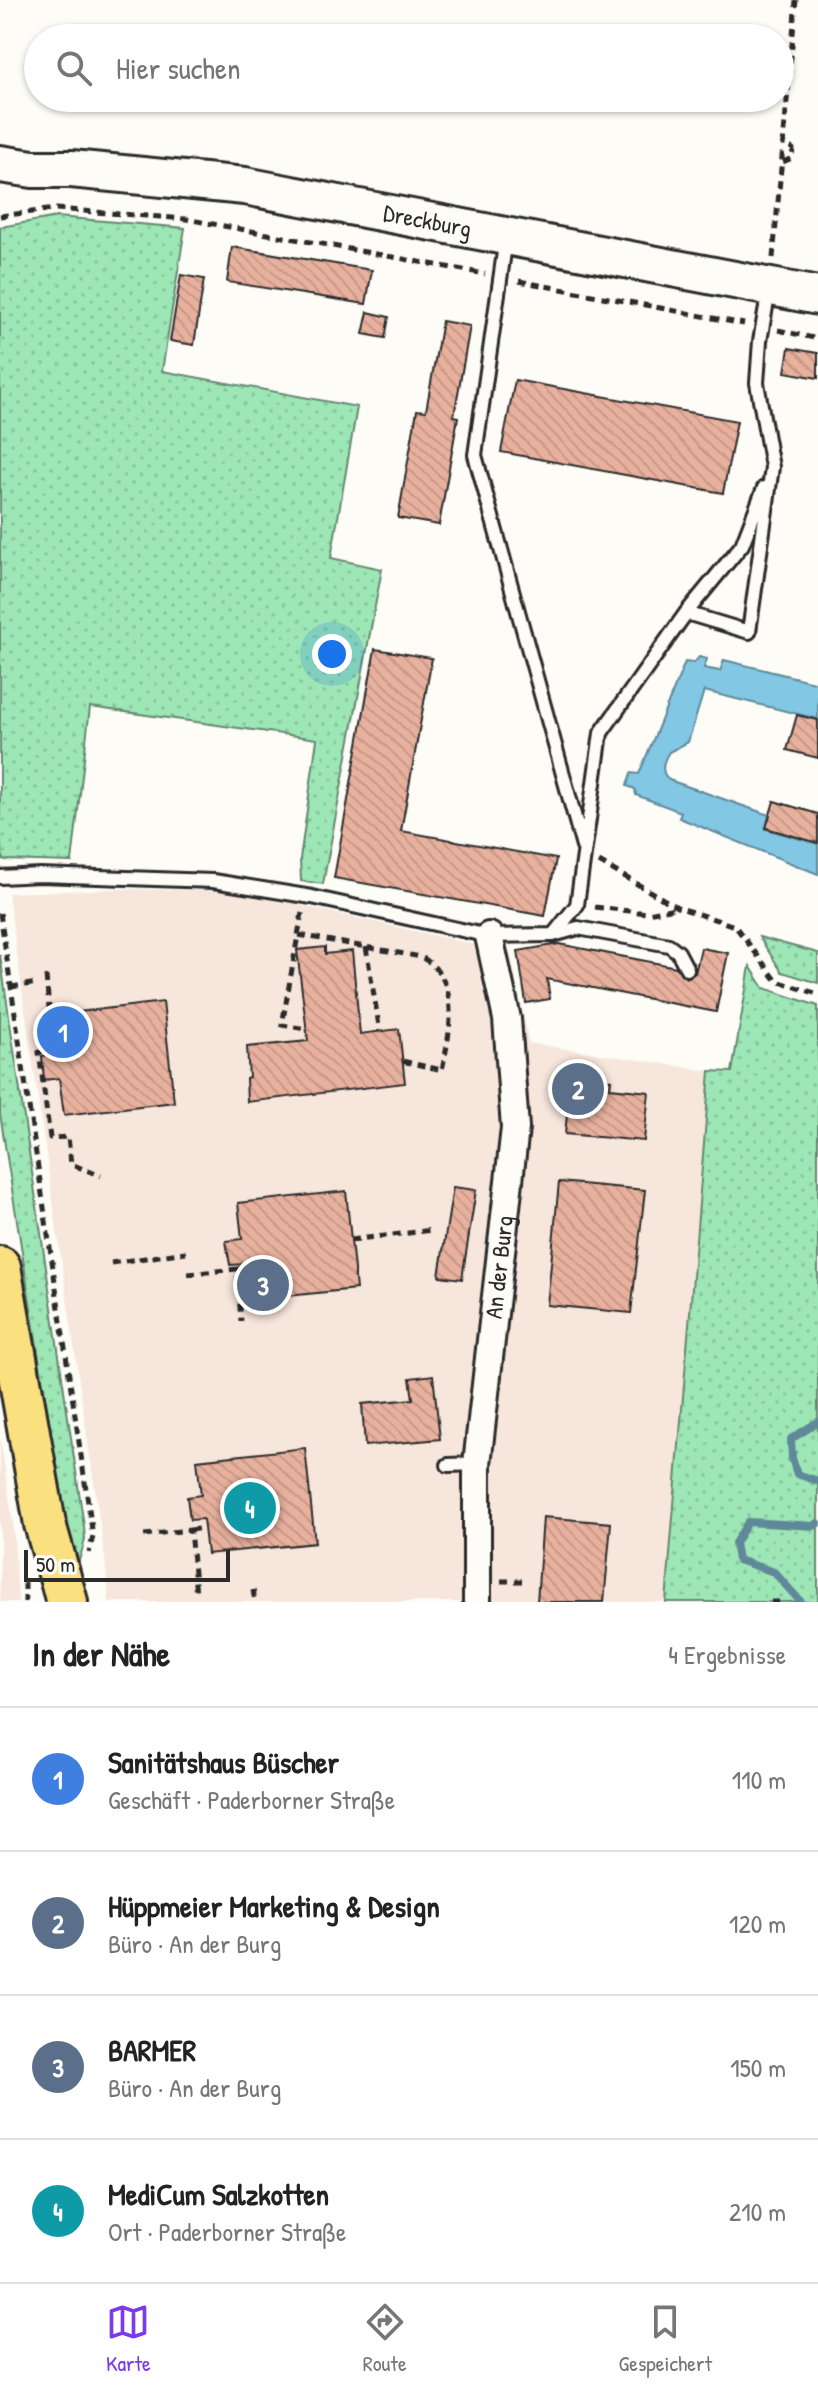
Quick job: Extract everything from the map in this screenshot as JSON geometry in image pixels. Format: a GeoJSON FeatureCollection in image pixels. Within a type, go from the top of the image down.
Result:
{"type":"FeatureCollection","features":[{"type":"Feature","properties":{"kind":"main road"},"geometry":{"type":"LineString","coordinates":[[0,1267],[45,1524],[67,1602]]}},
{"type":"Feature","properties":{"kind":"main road"},"geometry":{"type":"LineString","coordinates":[[41,1602],[45,1524]]}},
{"type":"Feature","properties":{"kind":"street","name":"Dreckburg"},"geometry":{"type":"LineString","coordinates":[[11,170],[71,169],[245,186],[818,296]]}},
{"type":"Feature","properties":{"kind":"street","name":"An der Burg"},"geometry":{"type":"LineString","coordinates":[[477,1602],[477,1464],[515,1128],[507,1019],[489,936]]}},
{"type":"Feature","properties":{"kind":"lane"},"geometry":{"type":"LineString","coordinates":[[506,235],[475,455],[585,854]]}},
{"type":"Feature","properties":{"kind":"lane"},"geometry":{"type":"LineString","coordinates":[[686,613],[749,632],[772,467],[757,383],[770,286]]}},
{"type":"Feature","properties":{"kind":"lane"},"geometry":{"type":"LineString","coordinates":[[553,935],[577,905],[601,733],[686,613],[742,545],[772,467]]}},
{"type":"Feature","properties":{"kind":"lane"},"geometry":{"type":"LineString","coordinates":[[0,877],[40,875],[213,881],[312,897],[489,936],[553,935],[578,928],[669,945],[678,952],[687,969]]}},
{"type":"Feature","properties":{"kind":"lane"},"geometry":{"type":"LineString","coordinates":[[448,1465],[477,1464]]}},
{"type":"Feature","properties":{"kind":"path"},"geometry":{"type":"LineString","coordinates":[[794,24],[796,0]]}},
{"type":"Feature","properties":{"kind":"path"},"geometry":{"type":"LineString","coordinates":[[770,286],[787,112]]}},
{"type":"Feature","properties":{"kind":"path"},"geometry":{"type":"LineString","coordinates":[[782,162],[792,158],[793,149],[784,143]]}},
{"type":"Feature","properties":{"kind":"path"},"geometry":{"type":"LineString","coordinates":[[0,216],[56,209],[186,219],[818,339]]}},
{"type":"Feature","properties":{"kind":"path"},"geometry":{"type":"LineString","coordinates":[[585,854],[677,907],[735,926],[777,981],[818,994]]}},
{"type":"Feature","properties":{"kind":"path"},"geometry":{"type":"LineString","coordinates":[[577,905],[647,913],[677,907]]}},
{"type":"Feature","properties":{"kind":"path"},"geometry":{"type":"LineString","coordinates":[[0,913],[93,1536],[87,1561]]}},
{"type":"Feature","properties":{"kind":"path"},"geometry":{"type":"LineString","coordinates":[[306,1029],[282,1025],[299,933],[421,957],[431,962],[447,993],[451,1026],[442,1070],[402,1061]]}},
{"type":"Feature","properties":{"kind":"path"},"geometry":{"type":"LineString","coordinates":[[366,947],[380,1032]]}},
{"type":"Feature","properties":{"kind":"path"},"geometry":{"type":"LineString","coordinates":[[46,976],[53,1050],[39,1052],[50,1138],[68,1137],[71,1164],[101,1176]]}},
{"type":"Feature","properties":{"kind":"path"},"geometry":{"type":"LineString","coordinates":[[11,987],[38,983]]}},
{"type":"Feature","properties":{"kind":"path"},"geometry":{"type":"LineString","coordinates":[[351,1240],[433,1230]]}},
{"type":"Feature","properties":{"kind":"path"},"geometry":{"type":"LineString","coordinates":[[111,1263],[186,1252]]}},
{"type":"Feature","properties":{"kind":"path"},"geometry":{"type":"LineString","coordinates":[[188,1274],[245,1268]]}},
{"type":"Feature","properties":{"kind":"path"},"geometry":{"type":"LineString","coordinates":[[237,1269],[241,1321]]}},
{"type":"Feature","properties":{"kind":"path"},"geometry":{"type":"LineString","coordinates":[[144,1535],[204,1528]]}},
{"type":"Feature","properties":{"kind":"path"},"geometry":{"type":"LineString","coordinates":[[190,1530],[196,1594]]}},
{"type":"Feature","properties":{"kind":"path"},"geometry":{"type":"LineString","coordinates":[[253,1590],[255,1602]]}},
{"type":"Feature","properties":{"kind":"path"},"geometry":{"type":"LineString","coordinates":[[771,1602],[779,1602]]}},
{"type":"Feature","properties":{"kind":"shaded area"},"geometry":{"type":"Polygon","coordinates":[[[207,890],[282,901],[476,945],[509,947],[529,1043],[710,1071],[666,1602],[109,1602],[8,893],[207,890]]]}},
{"type":"Feature","properties":{"kind":"shaded area"},"geometry":{"type":"Polygon","coordinates":[[[0,1437],[13,1523],[18,1602],[0,1602],[0,1437]]]}},
{"type":"Feature","properties":{"kind":"green space"},"geometry":{"type":"Polygon","coordinates":[[[57,217],[185,228],[162,371],[357,407],[331,558],[382,569],[323,884],[301,881],[300,859],[317,739],[90,707],[72,862],[3,860],[0,839],[0,227],[57,217]]]}},
{"type":"Feature","properties":{"kind":"green space"},"geometry":{"type":"Polygon","coordinates":[[[759,937],[818,953],[818,983],[782,972],[759,937]]]}},
{"type":"Feature","properties":{"kind":"green space"},"geometry":{"type":"Polygon","coordinates":[[[0,955],[84,1526],[85,1540],[74,1578],[0,1114],[0,955]]]}},
{"type":"Feature","properties":{"kind":"green space"},"geometry":{"type":"Polygon","coordinates":[[[750,966],[764,988],[818,1006],[818,1602],[666,1602],[710,1071],[732,1072],[750,966]]]}},
{"type":"Feature","properties":{"kind":"water"},"geometry":{"type":"Polygon","coordinates":[[[699,657],[707,659],[704,668],[720,671],[724,660],[818,683],[818,719],[704,691],[688,742],[669,752],[663,766],[669,780],[769,815],[766,829],[818,844],[818,874],[679,818],[681,812],[636,795],[635,789],[627,786],[631,773],[639,774],[685,662],[694,663],[699,657]]]}},
{"type":"Feature","properties":{"kind":"building"},"geometry":{"type":"Polygon","coordinates":[[[232,247],[372,270],[366,304],[227,282],[232,247]]]}},
{"type":"Feature","properties":{"kind":"building"},"geometry":{"type":"Polygon","coordinates":[[[181,275],[204,279],[194,345],[170,341],[181,275]]]}},
{"type":"Feature","properties":{"kind":"building"},"geometry":{"type":"Polygon","coordinates":[[[368,312],[389,317],[385,338],[363,334],[368,312]]]}},
{"type":"Feature","properties":{"kind":"building"},"geometry":{"type":"Polygon","coordinates":[[[442,321],[470,326],[439,525],[398,518],[417,410],[426,411],[442,321]]]}},
{"type":"Feature","properties":{"kind":"building"},"geometry":{"type":"Polygon","coordinates":[[[789,348],[818,353],[818,378],[785,372],[789,348]]]}},
{"type":"Feature","properties":{"kind":"building"},"geometry":{"type":"Polygon","coordinates":[[[515,380],[737,421],[723,493],[501,452],[515,380]]]}},
{"type":"Feature","properties":{"kind":"building"},"geometry":{"type":"Polygon","coordinates":[[[375,649],[432,658],[401,831],[556,859],[545,916],[334,878],[375,649]]]}},
{"type":"Feature","properties":{"kind":"building"},"geometry":{"type":"Polygon","coordinates":[[[797,715],[818,720],[818,758],[787,750],[797,715]]]}},
{"type":"Feature","properties":{"kind":"building"},"geometry":{"type":"Polygon","coordinates":[[[774,801],[818,814],[818,843],[766,828],[774,801]]]}},
{"type":"Feature","properties":{"kind":"building"},"geometry":{"type":"Polygon","coordinates":[[[559,944],[676,967],[686,978],[695,973],[701,948],[728,953],[716,1012],[547,979],[550,999],[526,1003],[518,951],[559,944]]]}},
{"type":"Feature","properties":{"kind":"building"},"geometry":{"type":"Polygon","coordinates":[[[325,947],[325,954],[352,951],[360,1034],[399,1029],[405,1083],[247,1102],[247,1047],[308,1041],[297,950],[325,947]]]}},
{"type":"Feature","properties":{"kind":"building"},"geometry":{"type":"Polygon","coordinates":[[[163,1002],[174,1102],[64,1115],[59,1078],[44,1080],[42,1056],[57,1054],[53,1015],[163,1002]]]}},
{"type":"Feature","properties":{"kind":"building"},"geometry":{"type":"Polygon","coordinates":[[[571,1076],[611,1080],[610,1088],[649,1092],[644,1141],[565,1134],[571,1076]]]}},
{"type":"Feature","properties":{"kind":"building"},"geometry":{"type":"Polygon","coordinates":[[[559,1182],[645,1190],[631,1313],[547,1305],[559,1182]]]}},
{"type":"Feature","properties":{"kind":"building"},"geometry":{"type":"Polygon","coordinates":[[[453,1187],[476,1190],[462,1279],[439,1276],[453,1187]]]}},
{"type":"Feature","properties":{"kind":"building"},"geometry":{"type":"Polygon","coordinates":[[[346,1191],[356,1289],[248,1300],[245,1264],[230,1265],[226,1241],[242,1239],[238,1203],[346,1191]]]}},
{"type":"Feature","properties":{"kind":"building"},"geometry":{"type":"Polygon","coordinates":[[[433,1375],[440,1439],[365,1446],[362,1404],[413,1399],[410,1378],[433,1375]]]}},
{"type":"Feature","properties":{"kind":"building"},"geometry":{"type":"Polygon","coordinates":[[[305,1448],[315,1543],[207,1554],[203,1519],[190,1520],[187,1497],[201,1495],[197,1460],[305,1448]]]}},
{"type":"Feature","properties":{"kind":"building"},"geometry":{"type":"Polygon","coordinates":[[[543,1517],[611,1523],[604,1602],[537,1602],[543,1517]]]}},
{"type":"Feature","properties":{"kind":"waterway"},"geometry":{"type":"LineString","coordinates":[[818,1422],[791,1439],[797,1474],[818,1481]]}},
{"type":"Feature","properties":{"kind":"waterway"},"geometry":{"type":"LineString","coordinates":[[801,1602],[774,1572],[738,1560],[735,1543],[748,1522],[814,1526],[818,1523]]}},
{"type":"Feature","properties":{"kind":"place","name":"Sanitätshaus Büscher"},"geometry":{"type":"Point","coordinates":[63,1032]}},
{"type":"Feature","properties":{"kind":"place","name":"Hüppmeier Marketing & Design"},"geometry":{"type":"Point","coordinates":[578,1089]}},
{"type":"Feature","properties":{"kind":"place","name":"BARMER"},"geometry":{"type":"Point","coordinates":[263,1285]}},
{"type":"Feature","properties":{"kind":"place","name":"MediCum Salzkotten"},"geometry":{"type":"Point","coordinates":[250,1508]}}]}
